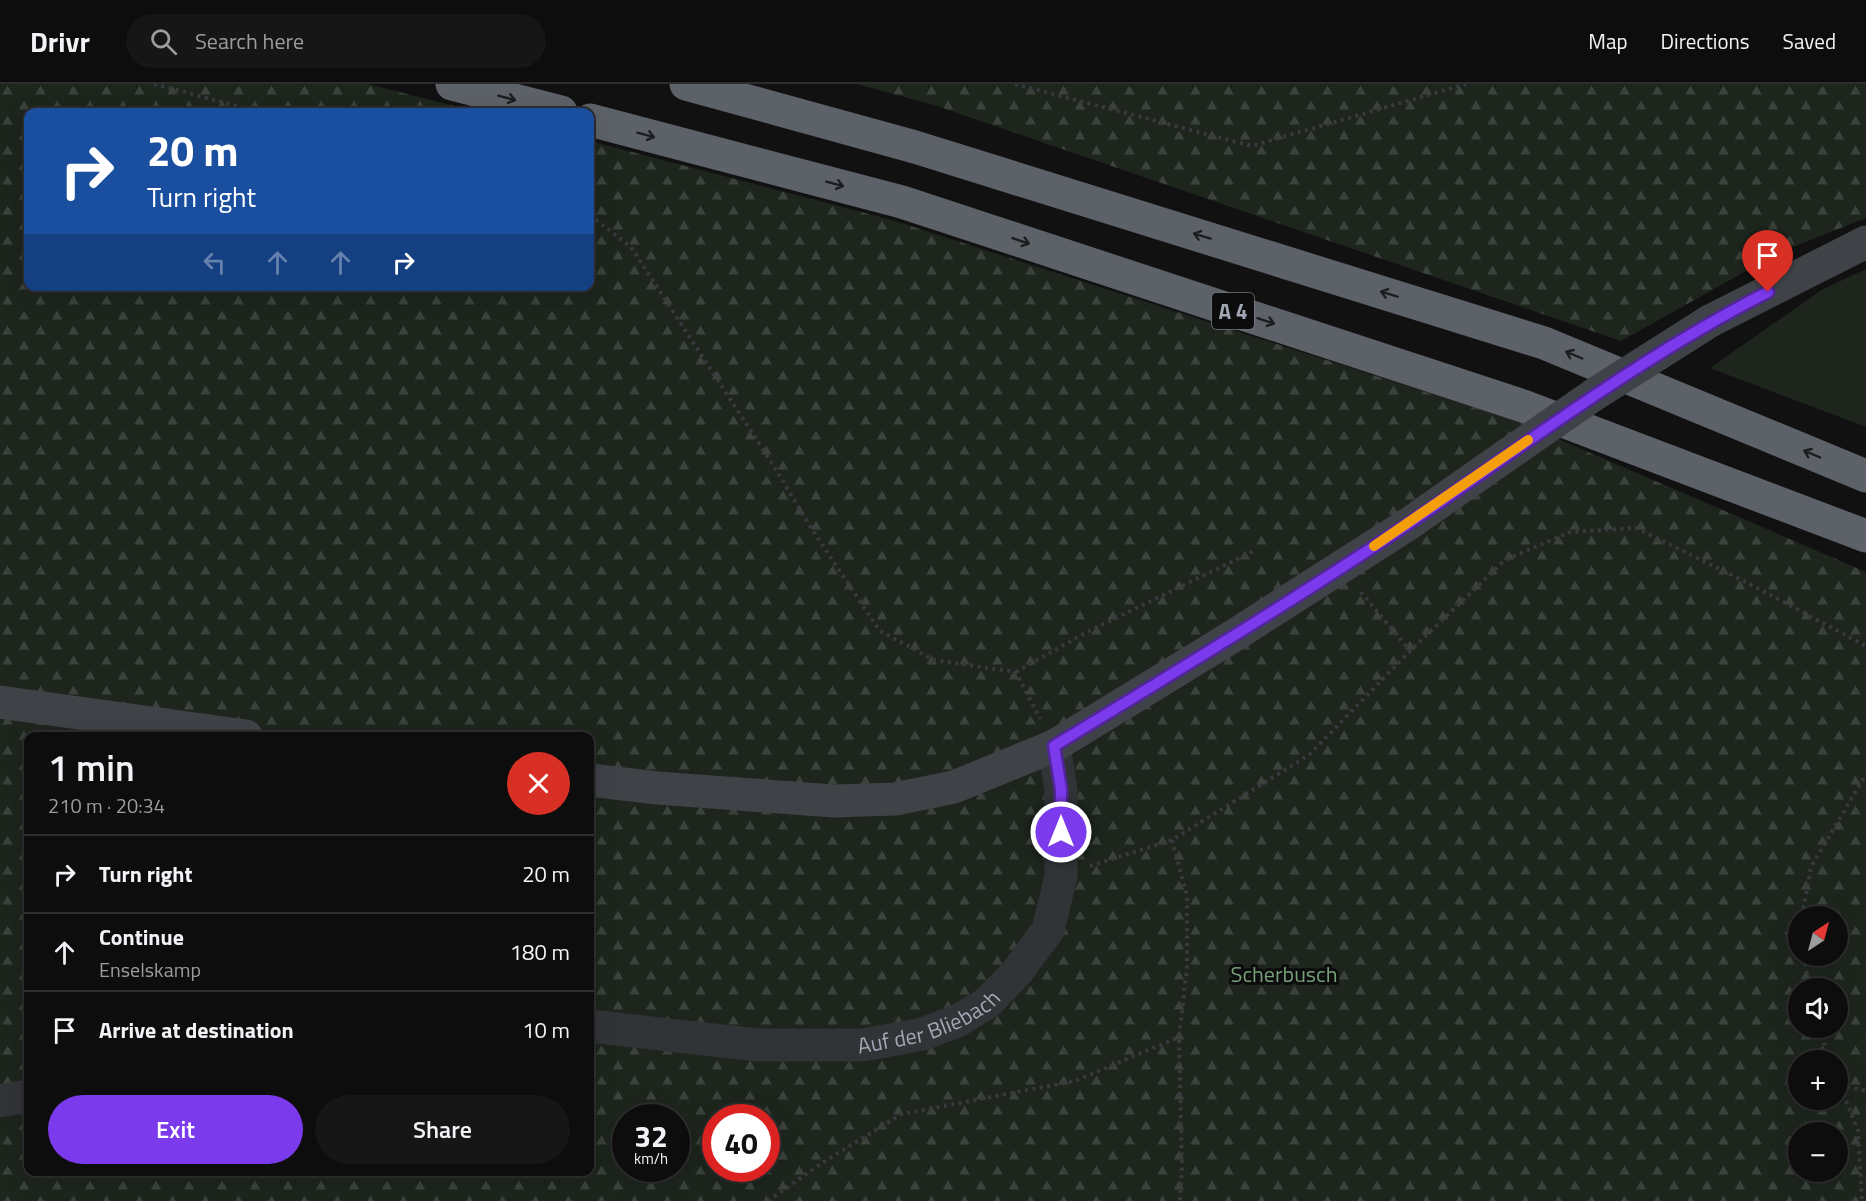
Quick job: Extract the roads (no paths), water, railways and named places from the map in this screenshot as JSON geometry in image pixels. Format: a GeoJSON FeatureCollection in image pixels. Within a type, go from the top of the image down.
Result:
{"type":"FeatureCollection","features":[{"type":"Feature","properties":{"kind":"highway"},"geometry":{"type":"LineString","coordinates":[[452,84],[545,108]]}},
{"type":"Feature","properties":{"kind":"highway"},"geometry":{"type":"LineString","coordinates":[[686,84],[915,147],[1544,343],[1866,477]]}},
{"type":"Feature","properties":{"kind":"highway","name":"A 4"},"geometry":{"type":"LineString","coordinates":[[594,121],[902,202],[1523,406],[1866,536]]}},
{"type":"Feature","properties":{"kind":"main road"},"geometry":{"type":"LineString","coordinates":[[594,780],[657,788],[834,801],[895,799],[954,787],[1054,746],[1230,638],[1340,567],[1595,394],[1710,321],[1866,242]]}},
{"type":"Feature","properties":{"kind":"main road"},"geometry":{"type":"LineString","coordinates":[[0,702],[217,732]]}},
{"type":"Feature","properties":{"kind":"street","name":"Auf der Bliebach"},"geometry":{"type":"LineString","coordinates":[[594,1026],[758,1045],[863,1045],[922,1034],[959,1020],[987,1003],[1017,972],[1048,930],[1061,876],[1061,789],[1054,746]]}},
{"type":"Feature","properties":{"kind":"street"},"geometry":{"type":"LineString","coordinates":[[0,1101],[24,1097]]}},
{"type":"Feature","properties":{"kind":"park label","name":"Scherbusch"},"geometry":{"type":"Point","coordinates":[1284,974]}}]}
